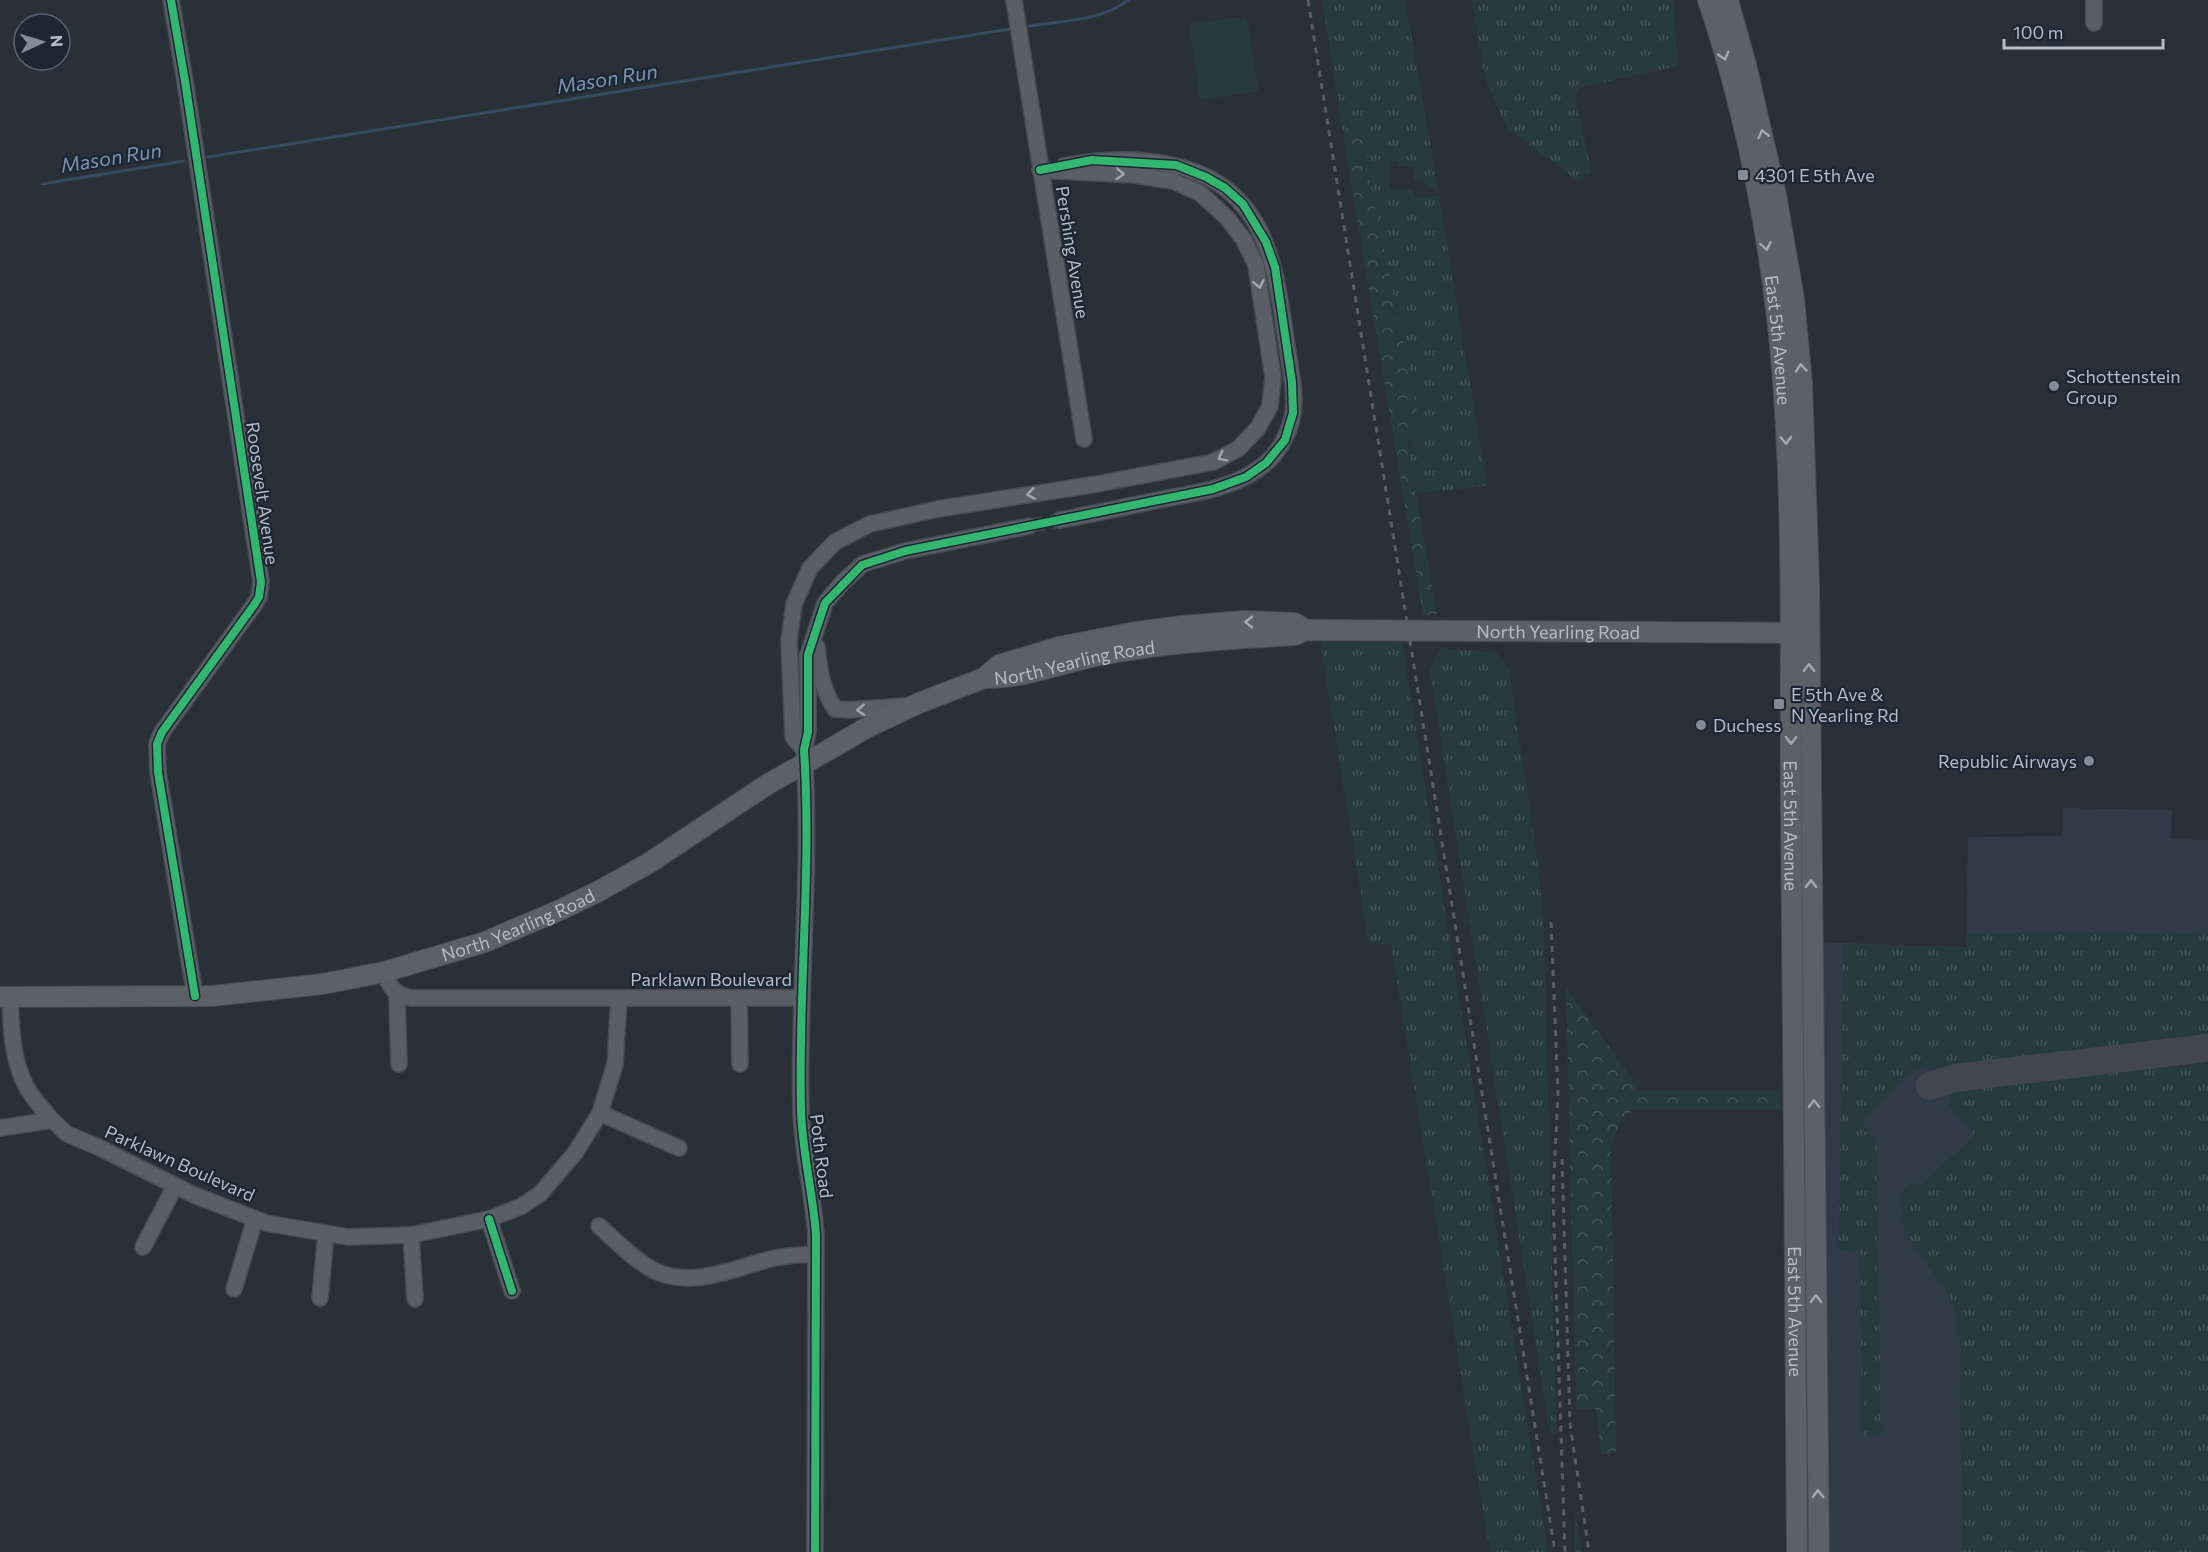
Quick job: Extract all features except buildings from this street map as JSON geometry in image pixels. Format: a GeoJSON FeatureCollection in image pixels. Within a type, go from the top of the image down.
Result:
{"type":"FeatureCollection","features":[{"type":"Feature","properties":{"kind":"main road","name":"East 5th Avenue"},"geometry":{"type":"LineString","coordinates":[[1708,0],[1736,96],[1753,172],[1774,294],[1785,415],[1799,633],[1818,1552]]}},
{"type":"Feature","properties":{"kind":"main road","name":"East 5th Avenue"},"geometry":{"type":"LineString","coordinates":[[1728,0],[1770,168],[1795,309],[1806,453],[1799,633],[1797,1552]]}},
{"type":"Feature","properties":{"kind":"main road","name":"North Yearling Road"},"geometry":{"type":"LineString","coordinates":[[5,997],[195,996],[323,984],[384,972],[485,942],[589,896],[649,863],[768,784],[804,756],[919,703],[984,678],[999,665],[1059,647],[1130,633],[1244,621],[1294,623],[1306,630],[1799,633]]}},
{"type":"Feature","properties":{"kind":"street","name":"Roosevelt Avenue"},"geometry":{"type":"LineString","coordinates":[[171,0],[261,582],[259,597],[254,605],[162,732],[157,744],[158,772],[195,996]]}},
{"type":"Feature","properties":{"kind":"street","name":"Pershing Avenue"},"geometry":{"type":"LineString","coordinates":[[1014,0],[1084,439]]}},
{"type":"Feature","properties":{"kind":"street"},"geometry":{"type":"LineString","coordinates":[[2094,0],[2094,23]]}},
{"type":"Feature","properties":{"kind":"street"},"geometry":{"type":"LineString","coordinates":[[1040,170],[1092,160],[1150,162],[1176,165],[1206,177],[1225,188],[1243,204],[1266,242],[1272,259],[1292,382],[1293,413],[1285,440],[1266,463],[1246,477],[1212,489],[1060,520]]}},
{"type":"Feature","properties":{"kind":"street"},"geometry":{"type":"LineString","coordinates":[[804,756],[793,737],[789,642],[794,604],[810,568],[835,542],[870,524],[938,509],[1097,484],[1213,462],[1238,449],[1258,429],[1270,406],[1273,377],[1256,265],[1244,240],[1227,219],[1200,193],[1173,181],[1135,175],[1040,170]]}},
{"type":"Feature","properties":{"kind":"street","name":"Poth Road"},"geometry":{"type":"LineString","coordinates":[[815,1552],[816,1254],[813,1199],[801,1124],[806,877],[804,756],[808,732],[808,655],[825,603],[863,564],[905,551],[1029,526]]}},
{"type":"Feature","properties":{"kind":"street"},"geometry":{"type":"LineString","coordinates":[[816,630],[819,670],[825,693],[835,709],[886,709],[919,703]]}},
{"type":"Feature","properties":{"kind":"street"},"geometry":{"type":"LineString","coordinates":[[384,972],[388,984],[397,995],[399,1064]]}},
{"type":"Feature","properties":{"kind":"street","name":"Parklawn Boulevard"},"geometry":{"type":"LineString","coordinates":[[397,995],[411,998],[802,998]]}},
{"type":"Feature","properties":{"kind":"street","name":"Parklawn Boulevard"},"geometry":{"type":"LineString","coordinates":[[5,997],[19,1070],[26,1087],[51,1120],[67,1134],[175,1186],[255,1219],[266,1223],[348,1237],[411,1235],[489,1219],[522,1206],[540,1194],[575,1153],[600,1113],[615,1064],[619,998]]}},
{"type":"Feature","properties":{"kind":"street"},"geometry":{"type":"LineString","coordinates":[[739,998],[740,1064]]}},
{"type":"Feature","properties":{"kind":"street"},"geometry":{"type":"LineString","coordinates":[[600,1113],[679,1148]]}},
{"type":"Feature","properties":{"kind":"street"},"geometry":{"type":"LineString","coordinates":[[0,1128],[51,1120]]}},
{"type":"Feature","properties":{"kind":"street"},"geometry":{"type":"LineString","coordinates":[[143,1248],[175,1186]]}},
{"type":"Feature","properties":{"kind":"street"},"geometry":{"type":"LineString","coordinates":[[234,1289],[255,1219]]}},
{"type":"Feature","properties":{"kind":"street"},"geometry":{"type":"LineString","coordinates":[[489,1219],[512,1291]]}},
{"type":"Feature","properties":{"kind":"street"},"geometry":{"type":"LineString","coordinates":[[599,1226],[643,1264],[655,1271],[673,1276],[699,1278],[776,1258],[816,1254]]}},
{"type":"Feature","properties":{"kind":"street"},"geometry":{"type":"LineString","coordinates":[[320,1298],[326,1233]]}},
{"type":"Feature","properties":{"kind":"street"},"geometry":{"type":"LineString","coordinates":[[411,1235],[416,1299]]}},
{"type":"Feature","properties":{"kind":"shaded area"},"geometry":{"type":"Polygon","coordinates":[[[2063,808],[2172,810],[2171,839],[2208,840],[2208,1552],[1819,1552],[1812,942],[1966,947],[1968,837],[2062,836],[2063,808]]]}},
{"type":"Feature","properties":{"kind":"green space"},"geometry":{"type":"Polygon","coordinates":[[[1322,0],[1405,0],[1438,189],[1427,187],[1422,180],[1414,179],[1413,167],[1399,166],[1398,161],[1389,161],[1389,189],[1414,190],[1415,197],[1439,196],[1487,486],[1417,493],[1410,454],[1410,446],[1416,432],[1370,182],[1366,133],[1351,124],[1343,132],[1322,0]]]}},
{"type":"Feature","properties":{"kind":"green space"},"geometry":{"type":"Polygon","coordinates":[[[1472,0],[1674,0],[1677,66],[1579,88],[1575,97],[1592,173],[1578,181],[1507,128],[1485,78],[1472,0]]]}},
{"type":"Feature","properties":{"kind":"green space"},"geometry":{"type":"Polygon","coordinates":[[[1247,16],[1258,91],[1200,100],[1189,24],[1247,16]]]}},
{"type":"Feature","properties":{"kind":"green space"},"geometry":{"type":"Polygon","coordinates":[[[1351,124],[1361,126],[1366,133],[1370,182],[1418,416],[1416,432],[1409,441],[1409,455],[1437,614],[1423,615],[1343,132],[1351,124]]]}},
{"type":"Feature","properties":{"kind":"green space"},"geometry":{"type":"Polygon","coordinates":[[[1320,640],[1402,642],[1548,1552],[1490,1552],[1391,944],[1369,944],[1320,640]]]}},
{"type":"Feature","properties":{"kind":"green space"},"geometry":{"type":"Polygon","coordinates":[[[1441,648],[1496,653],[1509,670],[1538,864],[1544,925],[1556,1433],[1550,1433],[1430,670],[1441,648]]]}},
{"type":"Feature","properties":{"kind":"green space"},"geometry":{"type":"Polygon","coordinates":[[[2065,932],[2208,935],[2208,1036],[1914,1070],[1862,1123],[1872,1135],[1877,1149],[1881,1435],[1863,1436],[1859,1252],[1839,1250],[1843,944],[1966,947],[1967,934],[2065,932]]]}},
{"type":"Feature","properties":{"kind":"green space"},"geometry":{"type":"Polygon","coordinates":[[[1566,987],[1640,1090],[1780,1091],[1781,1110],[1633,1109],[1621,1120],[1611,1146],[1616,1452],[1601,1455],[1596,1409],[1576,1409],[1566,987]]]}},
{"type":"Feature","properties":{"kind":"green space"},"geometry":{"type":"Polygon","coordinates":[[[2208,1061],[2208,1552],[1962,1552],[1959,1328],[1949,1296],[1907,1235],[1901,1210],[1902,1193],[1906,1187],[1911,1182],[1922,1185],[1974,1135],[1948,1106],[1950,1095],[1956,1090],[2208,1061]]]}},
{"type":"Feature","properties":{"kind":"green space"},"geometry":{"type":"Polygon","coordinates":[[[1575,1512],[1582,1552],[1575,1552],[1575,1512]]]}},
{"type":"Feature","properties":{"kind":"waterway","name":"Mason Run"},"geometry":{"type":"LineString","coordinates":[[1029,26],[1094,16],[1118,7],[1128,0]]}},
{"type":"Feature","properties":{"kind":"waterway","name":"Mason Run"},"geometry":{"type":"LineString","coordinates":[[208,157],[1010,29]]}},
{"type":"Feature","properties":{"kind":"waterway","name":"Mason Run"},"geometry":{"type":"LineString","coordinates":[[42,184],[184,161]]}},
{"type":"Feature","properties":{"kind":"taxiway"},"geometry":{"type":"LineString","coordinates":[[1930,1086],[1955,1078],[2208,1048]]}},
{"type":"Feature","properties":{"kind":"tunnel"},"geometry":{"type":"LineString","coordinates":[[1029,526],[1060,520]]}},
{"type":"Feature","properties":{"kind":"railway"},"geometry":{"type":"LineString","coordinates":[[1308,0],[1555,1552]]}},
{"type":"Feature","properties":{"kind":"railway"},"geometry":{"type":"LineString","coordinates":[[1551,922],[1558,1093],[1553,1195],[1565,1552]]}},
{"type":"Feature","properties":{"kind":"railway"},"geometry":{"type":"LineString","coordinates":[[1562,1159],[1570,1424],[1589,1552]]}},
{"type":"Feature","properties":{"kind":"cycle path"},"geometry":{"type":"LineString","coordinates":[[171,0],[261,582],[259,597],[254,605],[162,732],[157,744],[158,772],[195,996]]}},
{"type":"Feature","properties":{"kind":"cycle path"},"geometry":{"type":"LineString","coordinates":[[815,1552],[816,1235],[802,1125],[801,1019],[806,885],[804,750],[808,732],[808,655],[825,603],[862,565],[905,551],[1213,489],[1246,477],[1266,463],[1285,440],[1293,413],[1292,382],[1275,267],[1266,242],[1243,204],[1225,188],[1206,177],[1176,165],[1092,160],[1040,170]]}},
{"type":"Feature","properties":{"kind":"cycle path"},"geometry":{"type":"LineString","coordinates":[[489,1219],[512,1291]]}},
{"type":"Feature","properties":{"kind":"place","name":"4301 E 5th Ave"},"geometry":{"type":"Point","coordinates":[1743,175]}},
{"type":"Feature","properties":{"kind":"place","name":"Schottenstein Group"},"geometry":{"type":"Point","coordinates":[2054,386]}},
{"type":"Feature","properties":{"kind":"place","name":"E 5th Ave & N Yearling Rd"},"geometry":{"type":"Point","coordinates":[1779,704]}},
{"type":"Feature","properties":{"kind":"place","name":"Duchess"},"geometry":{"type":"Point","coordinates":[1701,725]}},
{"type":"Feature","properties":{"kind":"place","name":"Republic Airways"},"geometry":{"type":"Point","coordinates":[2089,761]}}]}
